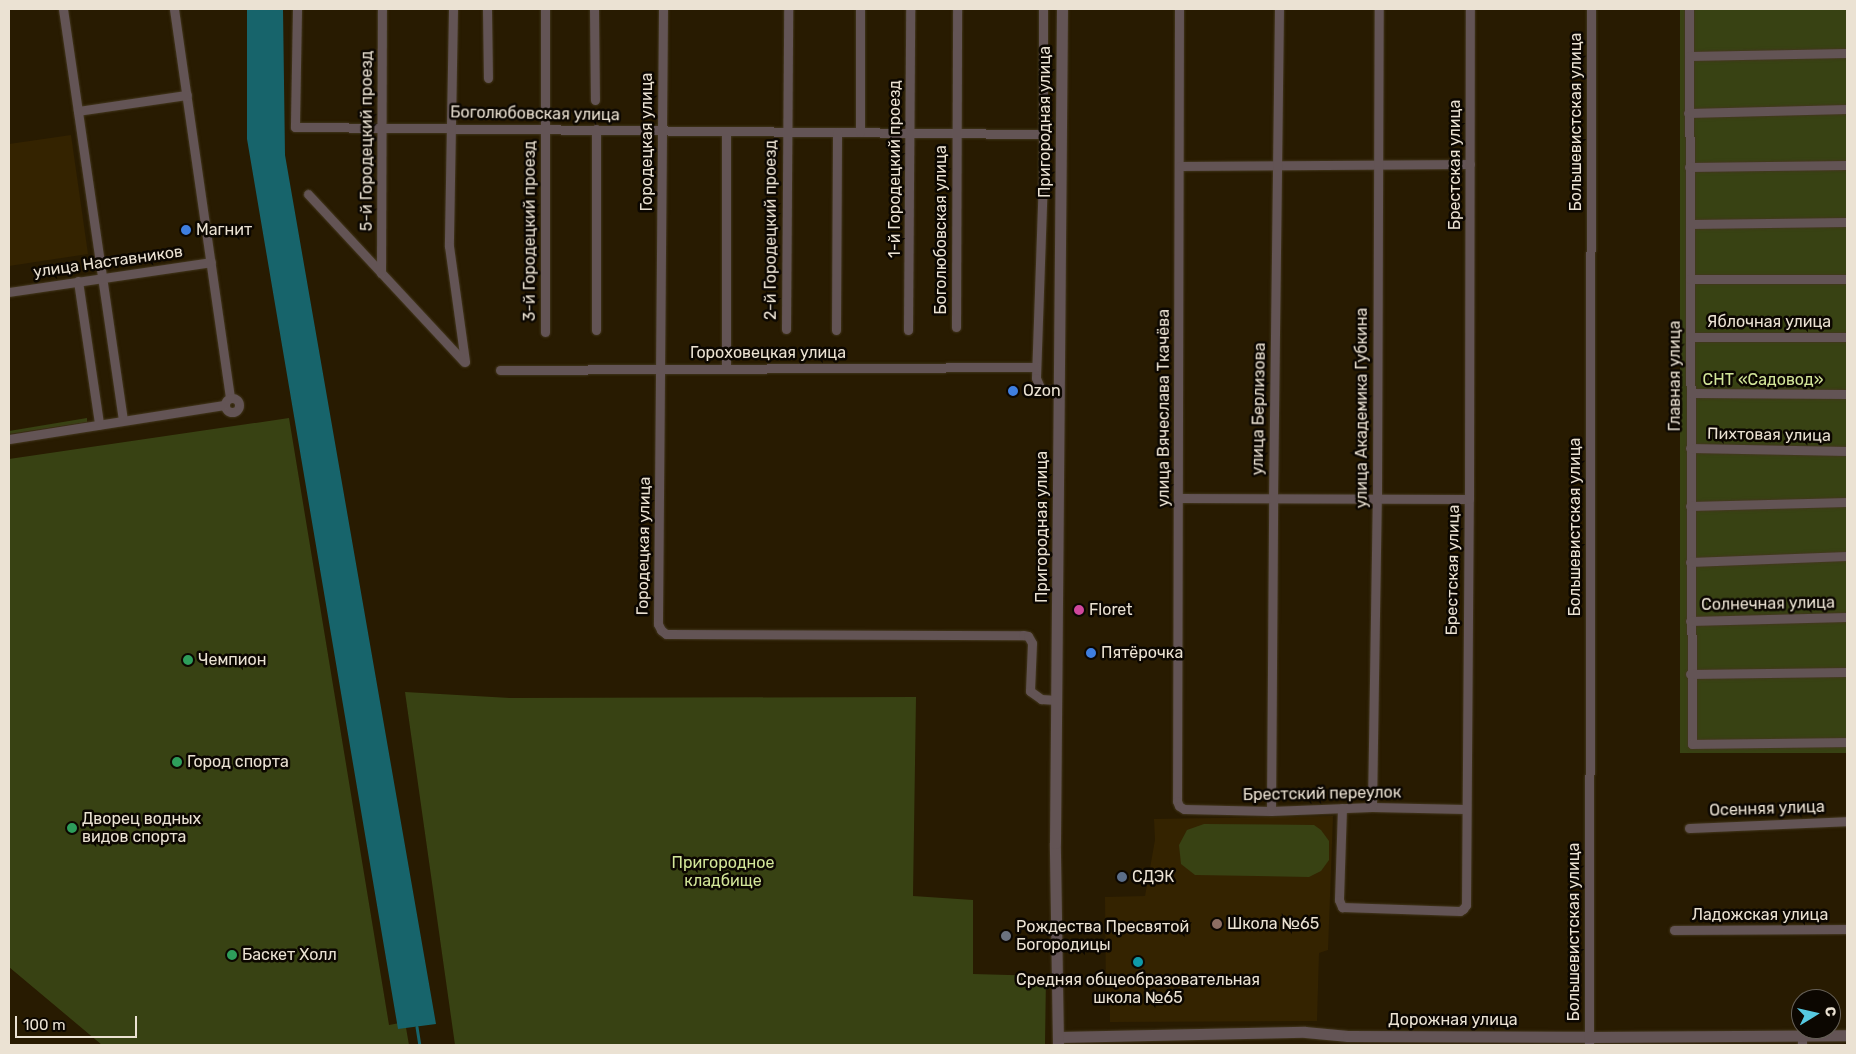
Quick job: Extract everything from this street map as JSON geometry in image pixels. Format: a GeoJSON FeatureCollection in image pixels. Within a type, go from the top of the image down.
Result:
{"type":"FeatureCollection","features":[{"type":"Feature","properties":{"kind":"street"},"geometry":{"type":"LineString","coordinates":[[63,9],[123,420]]}},
{"type":"Feature","properties":{"kind":"street"},"geometry":{"type":"LineString","coordinates":[[9,439],[227,402],[211,262],[174,9]]}},
{"type":"Feature","properties":{"kind":"street","name":"Боголюбовская улица"},"geometry":{"type":"LineString","coordinates":[[297,9],[295,127],[1043,134]]}},
{"type":"Feature","properties":{"kind":"street","name":"5-й Городецкий проезд"},"geometry":{"type":"LineString","coordinates":[[381,273],[382,9]]}},
{"type":"Feature","properties":{"kind":"street"},"geometry":{"type":"LineString","coordinates":[[308,194],[464,362],[449,246],[453,9]]}},
{"type":"Feature","properties":{"kind":"street"},"geometry":{"type":"LineString","coordinates":[[487,9],[488,78]]}},
{"type":"Feature","properties":{"kind":"street","name":"3-й Городецкий проезд"},"geometry":{"type":"LineString","coordinates":[[545,9],[545,332]]}},
{"type":"Feature","properties":{"kind":"street"},"geometry":{"type":"LineString","coordinates":[[594,9],[594,100]]}},
{"type":"Feature","properties":{"kind":"street","name":"Городецкая улица"},"geometry":{"type":"LineString","coordinates":[[663,9],[658,624],[666,634],[1023,635],[1028,636],[1032,643],[1030,691],[1041,699],[1056,700]]}},
{"type":"Feature","properties":{"kind":"street","name":"2-й Городецкий проезд"},"geometry":{"type":"LineString","coordinates":[[786,329],[788,9]]}},
{"type":"Feature","properties":{"kind":"street"},"geometry":{"type":"LineString","coordinates":[[860,9],[860,132]]}},
{"type":"Feature","properties":{"kind":"street","name":"1-й Городецкий проезд"},"geometry":{"type":"LineString","coordinates":[[908,330],[910,9]]}},
{"type":"Feature","properties":{"kind":"street","name":"Боголюбовская улица"},"geometry":{"type":"LineString","coordinates":[[956,327],[955,133],[957,9]]}},
{"type":"Feature","properties":{"kind":"street"},"geometry":{"type":"LineString","coordinates":[[1043,9],[1043,134],[1036,378],[1041,390],[1059,390]]}},
{"type":"Feature","properties":{"kind":"street","name":"Пригородная улица"},"geometry":{"type":"LineString","coordinates":[[1058,1041],[1055,843],[1062,9]]}},
{"type":"Feature","properties":{"kind":"street","name":"улица Вячеслава Ткачёва"},"geometry":{"type":"LineString","coordinates":[[1179,9],[1177,801],[1179,806]]}},
{"type":"Feature","properties":{"kind":"street","name":"улица Берлизова"},"geometry":{"type":"LineString","coordinates":[[1271,811],[1273,499],[1280,9]]}},
{"type":"Feature","properties":{"kind":"street","name":"улица Академика Губкина"},"geometry":{"type":"LineString","coordinates":[[1372,807],[1377,498],[1379,9]]}},
{"type":"Feature","properties":{"kind":"street","name":"Брестская улица"},"geometry":{"type":"LineString","coordinates":[[1342,808],[1339,900],[1342,907],[1460,911],[1466,905],[1470,9]]}},
{"type":"Feature","properties":{"kind":"street","name":"Большевистская улица"},"geometry":{"type":"LineString","coordinates":[[1589,1041],[1591,9]]}},
{"type":"Feature","properties":{"kind":"street","name":"Главная улица"},"geometry":{"type":"LineString","coordinates":[[1689,9],[1690,674],[1692,744],[1847,742]]}},
{"type":"Feature","properties":{"kind":"street"},"geometry":{"type":"LineString","coordinates":[[1689,56],[1847,53]]}},
{"type":"Feature","properties":{"kind":"street"},"geometry":{"type":"LineString","coordinates":[[78,111],[186,95]]}},
{"type":"Feature","properties":{"kind":"street"},"geometry":{"type":"LineString","coordinates":[[1688,113],[1847,109]]}},
{"type":"Feature","properties":{"kind":"street"},"geometry":{"type":"LineString","coordinates":[[596,129],[596,330]]}},
{"type":"Feature","properties":{"kind":"street"},"geometry":{"type":"LineString","coordinates":[[726,131],[726,368]]}},
{"type":"Feature","properties":{"kind":"street"},"geometry":{"type":"LineString","coordinates":[[836,330],[837,132]]}},
{"type":"Feature","properties":{"kind":"street"},"geometry":{"type":"LineString","coordinates":[[1180,166],[1470,164]]}},
{"type":"Feature","properties":{"kind":"street"},"geometry":{"type":"LineString","coordinates":[[1688,167],[1847,164]]}},
{"type":"Feature","properties":{"kind":"street"},"geometry":{"type":"LineString","coordinates":[[1042,178],[1060,178]]}},
{"type":"Feature","properties":{"kind":"street"},"geometry":{"type":"LineString","coordinates":[[1690,224],[1847,222]]}},
{"type":"Feature","properties":{"kind":"street","name":"улица Наставников"},"geometry":{"type":"LineString","coordinates":[[9,292],[211,262]]}},
{"type":"Feature","properties":{"kind":"street"},"geometry":{"type":"LineString","coordinates":[[1690,279],[1847,279]]}},
{"type":"Feature","properties":{"kind":"street"},"geometry":{"type":"LineString","coordinates":[[78,281],[100,424]]}},
{"type":"Feature","properties":{"kind":"street","name":"Яблочная улица"},"geometry":{"type":"LineString","coordinates":[[1690,336],[1847,337]]}},
{"type":"Feature","properties":{"kind":"street","name":"Гороховецкая улица"},"geometry":{"type":"LineString","coordinates":[[500,370],[1036,367]]}},
{"type":"Feature","properties":{"kind":"street"},"geometry":{"type":"LineString","coordinates":[[1691,393],[1847,394]]}},
{"type":"Feature","properties":{"kind":"street","name":"Пихтовая улица"},"geometry":{"type":"LineString","coordinates":[[1690,448],[1847,451]]}},
{"type":"Feature","properties":{"kind":"street"},"geometry":{"type":"LineString","coordinates":[[1178,498],[1469,499]]}},
{"type":"Feature","properties":{"kind":"street"},"geometry":{"type":"LineString","coordinates":[[1690,506],[1847,502]]}},
{"type":"Feature","properties":{"kind":"street"},"geometry":{"type":"LineString","coordinates":[[1690,562],[1847,556]]}},
{"type":"Feature","properties":{"kind":"street","name":"Солнечная улица"},"geometry":{"type":"LineString","coordinates":[[1690,620],[1847,617]]}},
{"type":"Feature","properties":{"kind":"street"},"geometry":{"type":"LineString","coordinates":[[1690,674],[1847,672]]}},
{"type":"Feature","properties":{"kind":"street","name":"Брестский переулок"},"geometry":{"type":"LineString","coordinates":[[1179,806],[1184,809],[1271,811],[1372,807],[1465,809]]}},
{"type":"Feature","properties":{"kind":"street","name":"Осенняя улица"},"geometry":{"type":"LineString","coordinates":[[1689,828],[1847,821]]}},
{"type":"Feature","properties":{"kind":"street","name":"Ладожская улица"},"geometry":{"type":"LineString","coordinates":[[1674,930],[1847,930]]}},
{"type":"Feature","properties":{"kind":"street","name":"Дорожная улица"},"geometry":{"type":"LineString","coordinates":[[1058,1041],[1305,1032],[1348,1036],[1589,1041],[1802,1041],[1847,1035]]}},
{"type":"Feature","properties":{"kind":"shaded area"},"geometry":{"type":"Polygon","coordinates":[[[71,135],[88,254],[9,266],[9,144],[71,135]]]}},
{"type":"Feature","properties":{"kind":"shaded area","name":"Школа №65"},"geometry":{"type":"Polygon","coordinates":[[[1333,816],[1328,950],[1319,953],[1317,1021],[1110,1022],[1110,1001],[1106,1000],[1105,897],[1145,896],[1155,840],[1154,819],[1333,816]]]}},
{"type":"Feature","properties":{"kind":"green space","name":"СНТ «Садовод»"},"geometry":{"type":"Polygon","coordinates":[[[1680,9],[1847,9],[1847,753],[1680,753],[1680,9]]]}},
{"type":"Feature","properties":{"kind":"green space"},"geometry":{"type":"Polygon","coordinates":[[[87,418],[87,422],[9,434],[9,431],[87,418]]]}},
{"type":"Feature","properties":{"kind":"green space","name":"Город спорта"},"geometry":{"type":"Polygon","coordinates":[[[289,418],[389,1025],[405,1022],[409,1045],[102,1045],[9,967],[9,459],[289,418]]]}},
{"type":"Feature","properties":{"kind":"green space","name":"Пригородное кладбище"},"geometry":{"type":"Polygon","coordinates":[[[405,692],[510,698],[916,697],[913,896],[973,900],[973,974],[1046,976],[1045,1045],[455,1045],[405,692]]]}},
{"type":"Feature","properties":{"kind":"green space"},"geometry":{"type":"Polygon","coordinates":[[[1204,824],[1314,825],[1321,830],[1329,841],[1329,860],[1321,871],[1309,877],[1195,875],[1181,864],[1179,845],[1187,830],[1204,824]]]}},
{"type":"Feature","properties":{"kind":"water"},"geometry":{"type":"Polygon","coordinates":[[[247,9],[283,9],[285,155],[436,1024],[398,1029],[247,139],[247,9]]]}},
{"type":"Feature","properties":{"kind":"waterway"},"geometry":{"type":"LineString","coordinates":[[417,1027],[420,1045]]}},
{"type":"Feature","properties":{"kind":"place","name":"Магнит"},"geometry":{"type":"Point","coordinates":[186,230]}},
{"type":"Feature","properties":{"kind":"place","name":"Ozon"},"geometry":{"type":"Point","coordinates":[1013,391]}},
{"type":"Feature","properties":{"kind":"place","name":"Floret"},"geometry":{"type":"Point","coordinates":[1079,610]}},
{"type":"Feature","properties":{"kind":"place","name":"Пятёрочка"},"geometry":{"type":"Point","coordinates":[1091,653]}},
{"type":"Feature","properties":{"kind":"place","name":"Чемпион"},"geometry":{"type":"Point","coordinates":[188,660]}},
{"type":"Feature","properties":{"kind":"place","name":"Город спорта"},"geometry":{"type":"Point","coordinates":[177,762]}},
{"type":"Feature","properties":{"kind":"place","name":"Дворец водных видов спорта"},"geometry":{"type":"Point","coordinates":[72,828]}},
{"type":"Feature","properties":{"kind":"place","name":"СДЭК"},"geometry":{"type":"Point","coordinates":[1122,877]}},
{"type":"Feature","properties":{"kind":"place","name":"Школа №65"},"geometry":{"type":"Point","coordinates":[1217,924]}},
{"type":"Feature","properties":{"kind":"place","name":"Рождества Пресвятой Богородицы"},"geometry":{"type":"Point","coordinates":[1006,936]}},
{"type":"Feature","properties":{"kind":"place","name":"Баскет Холл"},"geometry":{"type":"Point","coordinates":[232,955]}},
{"type":"Feature","properties":{"kind":"place","name":"Средняя общеобразовательная школа №65"},"geometry":{"type":"Point","coordinates":[1138,962]}}]}
